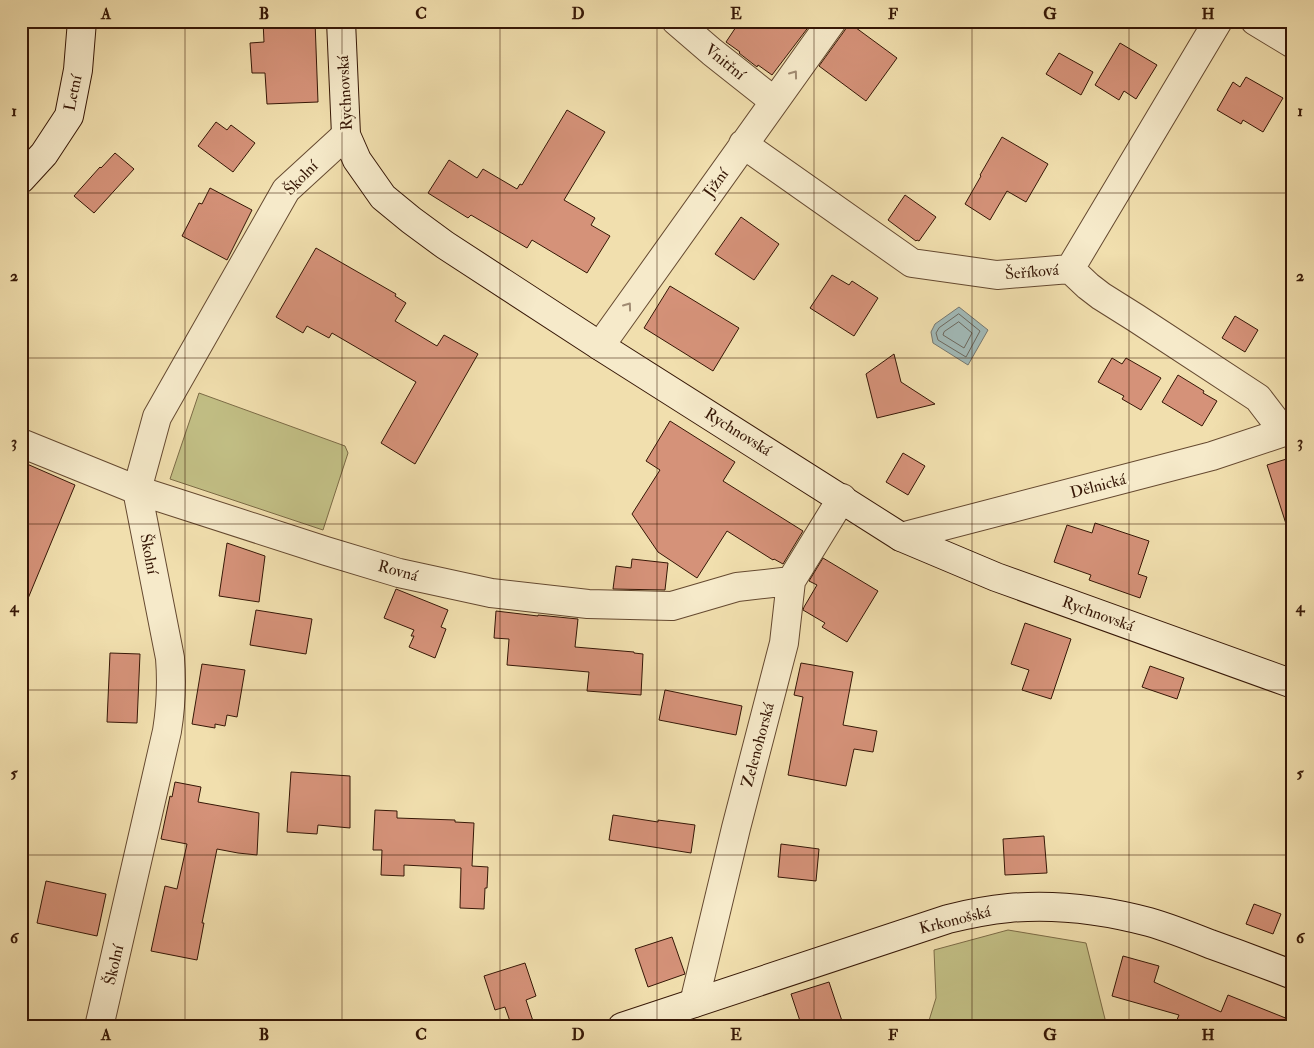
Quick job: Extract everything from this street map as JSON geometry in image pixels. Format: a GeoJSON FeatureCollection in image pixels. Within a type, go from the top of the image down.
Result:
{"type":"FeatureCollection","features":[{"type":"Feature","properties":{"kind":"street","name":"Letní"},"geometry":{"type":"LineString","coordinates":[[21,179],[44,154],[69,116],[78,70],[82,21]]}},
{"type":"Feature","properties":{"kind":"street","name":"Rychnovská"},"geometry":{"type":"LineString","coordinates":[[341,21],[346,135],[357,160],[383,197],[445,244],[600,346],[901,537],[996,577],[1293,684]]}},
{"type":"Feature","properties":{"kind":"street","name":"Vnitřní"},"geometry":{"type":"LineString","coordinates":[[676,21],[774,101]]}},
{"type":"Feature","properties":{"kind":"street","name":"Jižní"},"geometry":{"type":"LineString","coordinates":[[600,346],[832,21]]}},
{"type":"Feature","properties":{"kind":"street","name":"Šeříková"},"geometry":{"type":"LineString","coordinates":[[743,144],[912,263],[997,275],[1070,269],[1218,21]]}},
{"type":"Feature","properties":{"kind":"street"},"geometry":{"type":"LineString","coordinates":[[1255,21],[1293,44]]}},
{"type":"Feature","properties":{"kind":"street","name":"Školní"},"geometry":{"type":"LineString","coordinates":[[100,1027],[167,731],[171,702],[170,658],[137,490],[157,417],[286,190],[346,135]]}},
{"type":"Feature","properties":{"kind":"street"},"geometry":{"type":"LineString","coordinates":[[1070,269],[1101,296],[1258,398],[1288,430]]}},
{"type":"Feature","properties":{"kind":"street","name":"Dělnická"},"geometry":{"type":"LineString","coordinates":[[901,537],[1212,456],[1288,430]]}},
{"type":"Feature","properties":{"kind":"street","name":"Rovná"},"geometry":{"type":"LineString","coordinates":[[21,443],[137,490],[326,551],[399,572],[491,593],[588,604],[672,606],[737,587],[791,580]]}},
{"type":"Feature","properties":{"kind":"street","name":"Zelenohorská"},"geometry":{"type":"LineString","coordinates":[[694,1003],[736,828],[784,643],[791,580],[842,498]]}},
{"type":"Feature","properties":{"kind":"street","name":"Krkonošská"},"geometry":{"type":"LineString","coordinates":[[622,1027],[948,919],[978,912],[1009,908],[1044,907],[1079,910],[1113,914],[1150,922],[1293,974]]}},
{"type":"Feature","properties":{"kind":"shaded area"},"geometry":{"type":"Polygon","coordinates":[[[199,393],[345,446],[348,453],[323,530],[170,479],[199,393]]]}},
{"type":"Feature","properties":{"kind":"shaded area"},"geometry":{"type":"Polygon","coordinates":[[[1008,930],[1086,943],[1107,1027],[927,1027],[936,998],[934,950],[1008,930]]]}},
{"type":"Feature","properties":{"kind":"water"},"geometry":{"type":"Polygon","coordinates":[[[959,307],[988,330],[968,365],[933,343],[931,332],[935,324],[959,307]]]}},
{"type":"Feature","properties":{"kind":"building"},"geometry":{"type":"Polygon","coordinates":[[[263,21],[315,21],[318,102],[267,104],[265,73],[252,73],[250,43],[264,42],[263,21]]]}},
{"type":"Feature","properties":{"kind":"building"},"geometry":{"type":"Polygon","coordinates":[[[740,21],[813,21],[772,75],[758,65],[757,67],[726,42],[740,21]]]}},
{"type":"Feature","properties":{"kind":"building"},"geometry":{"type":"Polygon","coordinates":[[[848,22],[897,58],[866,101],[819,66],[845,30],[848,22]]]}},
{"type":"Feature","properties":{"kind":"building"},"geometry":{"type":"Polygon","coordinates":[[[1120,43],[1157,65],[1136,99],[1124,91],[1119,100],[1095,85],[1120,43]]]}},
{"type":"Feature","properties":{"kind":"building"},"geometry":{"type":"Polygon","coordinates":[[[1059,53],[1093,72],[1081,95],[1046,74],[1059,53]]]}},
{"type":"Feature","properties":{"kind":"building"},"geometry":{"type":"Polygon","coordinates":[[[1246,77],[1283,98],[1263,132],[1243,120],[1241,124],[1217,110],[1233,82],[1240,87],[1246,77]]]}},
{"type":"Feature","properties":{"kind":"building"},"geometry":{"type":"Polygon","coordinates":[[[567,110],[605,132],[564,200],[595,218],[591,225],[610,236],[587,273],[532,240],[527,248],[471,215],[468,218],[428,193],[449,160],[477,178],[483,169],[517,189],[520,184],[522,185],[567,110]]]}},
{"type":"Feature","properties":{"kind":"building"},"geometry":{"type":"Polygon","coordinates":[[[216,122],[227,130],[231,125],[255,143],[233,172],[198,146],[216,122]]]}},
{"type":"Feature","properties":{"kind":"building"},"geometry":{"type":"Polygon","coordinates":[[[1002,137],[1048,164],[1026,202],[1007,191],[990,220],[965,204],[1002,137]]]}},
{"type":"Feature","properties":{"kind":"building"},"geometry":{"type":"Polygon","coordinates":[[[115,153],[134,169],[94,213],[74,196],[115,153]]]}},
{"type":"Feature","properties":{"kind":"building"},"geometry":{"type":"Polygon","coordinates":[[[210,188],[252,210],[227,260],[182,236],[199,203],[202,204],[210,188]]]}},
{"type":"Feature","properties":{"kind":"building"},"geometry":{"type":"Polygon","coordinates":[[[905,195],[936,217],[919,241],[916,241],[888,220],[905,195]]]}},
{"type":"Feature","properties":{"kind":"building"},"geometry":{"type":"Polygon","coordinates":[[[741,217],[779,244],[754,280],[715,254],[741,217]]]}},
{"type":"Feature","properties":{"kind":"building"},"geometry":{"type":"Polygon","coordinates":[[[316,248],[396,294],[395,296],[406,303],[395,321],[437,346],[444,335],[478,354],[415,464],[381,443],[416,382],[332,333],[329,338],[307,326],[303,333],[276,317],[316,248]]]}},
{"type":"Feature","properties":{"kind":"building"},"geometry":{"type":"Polygon","coordinates":[[[832,275],[849,285],[852,281],[878,298],[854,336],[810,308],[832,275]]]}},
{"type":"Feature","properties":{"kind":"building"},"geometry":{"type":"Polygon","coordinates":[[[670,286],[739,328],[713,371],[644,328],[670,286]]]}},
{"type":"Feature","properties":{"kind":"building"},"geometry":{"type":"Polygon","coordinates":[[[1235,316],[1258,330],[1245,352],[1222,338],[1235,316]]]}},
{"type":"Feature","properties":{"kind":"building"},"geometry":{"type":"Polygon","coordinates":[[[894,354],[901,382],[935,404],[877,418],[866,374],[894,354]]]}},
{"type":"Feature","properties":{"kind":"building"},"geometry":{"type":"Polygon","coordinates":[[[1112,358],[1122,364],[1126,358],[1161,378],[1141,410],[1122,399],[1124,396],[1098,382],[1112,358]]]}},
{"type":"Feature","properties":{"kind":"building"},"geometry":{"type":"Polygon","coordinates":[[[1178,375],[1217,401],[1202,426],[1162,402],[1178,375]]]}},
{"type":"Feature","properties":{"kind":"building"},"geometry":{"type":"Polygon","coordinates":[[[670,421],[735,462],[723,481],[803,531],[783,564],[773,560],[727,531],[697,578],[658,552],[632,514],[660,470],[646,461],[670,421]]]}},
{"type":"Feature","properties":{"kind":"building"},"geometry":{"type":"Polygon","coordinates":[[[903,453],[925,466],[908,495],[886,482],[903,453]]]}},
{"type":"Feature","properties":{"kind":"building"},"geometry":{"type":"Polygon","coordinates":[[[1293,457],[1293,529],[1288,530],[1267,465],[1293,457]]]}},
{"type":"Feature","properties":{"kind":"building"},"geometry":{"type":"Polygon","coordinates":[[[27,464],[75,485],[22,613],[21,465],[26,467],[27,464]]]}},
{"type":"Feature","properties":{"kind":"building"},"geometry":{"type":"Polygon","coordinates":[[[1095,523],[1149,541],[1138,574],[1147,577],[1140,598],[1089,580],[1091,575],[1054,562],[1067,525],[1092,533],[1095,523]]]}},
{"type":"Feature","properties":{"kind":"building"},"geometry":{"type":"Polygon","coordinates":[[[227,543],[265,556],[259,602],[219,596],[227,543]]]}},
{"type":"Feature","properties":{"kind":"building"},"geometry":{"type":"Polygon","coordinates":[[[823,558],[878,591],[847,642],[822,627],[825,623],[803,610],[817,585],[809,581],[823,558]]]}},
{"type":"Feature","properties":{"kind":"building"},"geometry":{"type":"Polygon","coordinates":[[[632,559],[668,563],[665,590],[613,589],[616,566],[631,568],[632,559]]]}},
{"type":"Feature","properties":{"kind":"building"},"geometry":{"type":"Polygon","coordinates":[[[396,589],[448,610],[441,627],[446,629],[435,658],[409,647],[414,636],[411,636],[414,630],[384,618],[396,589]]]}},
{"type":"Feature","properties":{"kind":"building"},"geometry":{"type":"Polygon","coordinates":[[[256,610],[312,619],[306,654],[250,645],[256,610]]]}},
{"type":"Feature","properties":{"kind":"building"},"geometry":{"type":"Polygon","coordinates":[[[496,611],[578,619],[575,647],[643,654],[641,695],[587,691],[589,672],[507,665],[509,639],[494,638],[496,611]]]}},
{"type":"Feature","properties":{"kind":"building"},"geometry":{"type":"Polygon","coordinates":[[[1025,623],[1071,639],[1051,699],[1022,690],[1029,670],[1011,664],[1025,623]]]}},
{"type":"Feature","properties":{"kind":"building"},"geometry":{"type":"Polygon","coordinates":[[[110,653],[140,654],[137,723],[107,722],[110,653]]]}},
{"type":"Feature","properties":{"kind":"building"},"geometry":{"type":"Polygon","coordinates":[[[801,663],[853,672],[843,725],[877,731],[873,752],[854,749],[846,786],[788,775],[803,697],[794,695],[801,663]]]}},
{"type":"Feature","properties":{"kind":"building"},"geometry":{"type":"Polygon","coordinates":[[[202,664],[245,670],[237,717],[227,715],[225,726],[215,724],[215,728],[192,724],[202,664]]]}},
{"type":"Feature","properties":{"kind":"building"},"geometry":{"type":"Polygon","coordinates":[[[1150,666],[1184,678],[1177,699],[1142,687],[1150,666]]]}},
{"type":"Feature","properties":{"kind":"building"},"geometry":{"type":"Polygon","coordinates":[[[665,690],[742,706],[736,735],[659,720],[665,690]]]}},
{"type":"Feature","properties":{"kind":"building"},"geometry":{"type":"Polygon","coordinates":[[[291,772],[350,776],[350,828],[318,825],[317,834],[287,832],[291,772]]]}},
{"type":"Feature","properties":{"kind":"building"},"geometry":{"type":"Polygon","coordinates":[[[175,782],[201,787],[198,802],[259,813],[257,855],[217,849],[202,923],[204,923],[197,960],[151,951],[165,886],[177,889],[187,844],[161,839],[170,796],[172,797],[175,782]]]}},
{"type":"Feature","properties":{"kind":"building"},"geometry":{"type":"Polygon","coordinates":[[[375,810],[397,811],[397,818],[455,820],[455,822],[474,823],[472,866],[488,867],[484,909],[460,908],[461,868],[404,865],[404,876],[381,875],[382,850],[373,850],[375,810]]]}},
{"type":"Feature","properties":{"kind":"building"},"geometry":{"type":"Polygon","coordinates":[[[613,815],[658,822],[658,820],[695,825],[691,853],[609,840],[613,815]]]}},
{"type":"Feature","properties":{"kind":"building"},"geometry":{"type":"Polygon","coordinates":[[[1044,836],[1047,873],[1005,875],[1003,839],[1044,836]]]}},
{"type":"Feature","properties":{"kind":"building"},"geometry":{"type":"Polygon","coordinates":[[[781,844],[819,849],[816,881],[778,877],[781,844]]]}},
{"type":"Feature","properties":{"kind":"building"},"geometry":{"type":"Polygon","coordinates":[[[46,881],[106,894],[97,936],[37,923],[46,881]]]}},
{"type":"Feature","properties":{"kind":"building"},"geometry":{"type":"Polygon","coordinates":[[[1254,904],[1281,914],[1273,934],[1246,924],[1254,904]]]}},
{"type":"Feature","properties":{"kind":"building"},"geometry":{"type":"Polygon","coordinates":[[[672,937],[685,974],[648,987],[635,949],[672,937]]]}},
{"type":"Feature","properties":{"kind":"building"},"geometry":{"type":"Polygon","coordinates":[[[1123,956],[1159,966],[1154,982],[1221,1012],[1228,995],[1293,1021],[1293,1027],[1174,1027],[1179,1015],[1112,996],[1123,956]]]}},
{"type":"Feature","properties":{"kind":"building"},"geometry":{"type":"Polygon","coordinates":[[[525,963],[536,996],[526,1000],[533,1021],[512,1027],[505,1007],[495,1010],[484,976],[525,963]]]}},
{"type":"Feature","properties":{"kind":"building"},"geometry":{"type":"Polygon","coordinates":[[[829,982],[844,1027],[802,1027],[791,994],[829,982]]]}}]}
